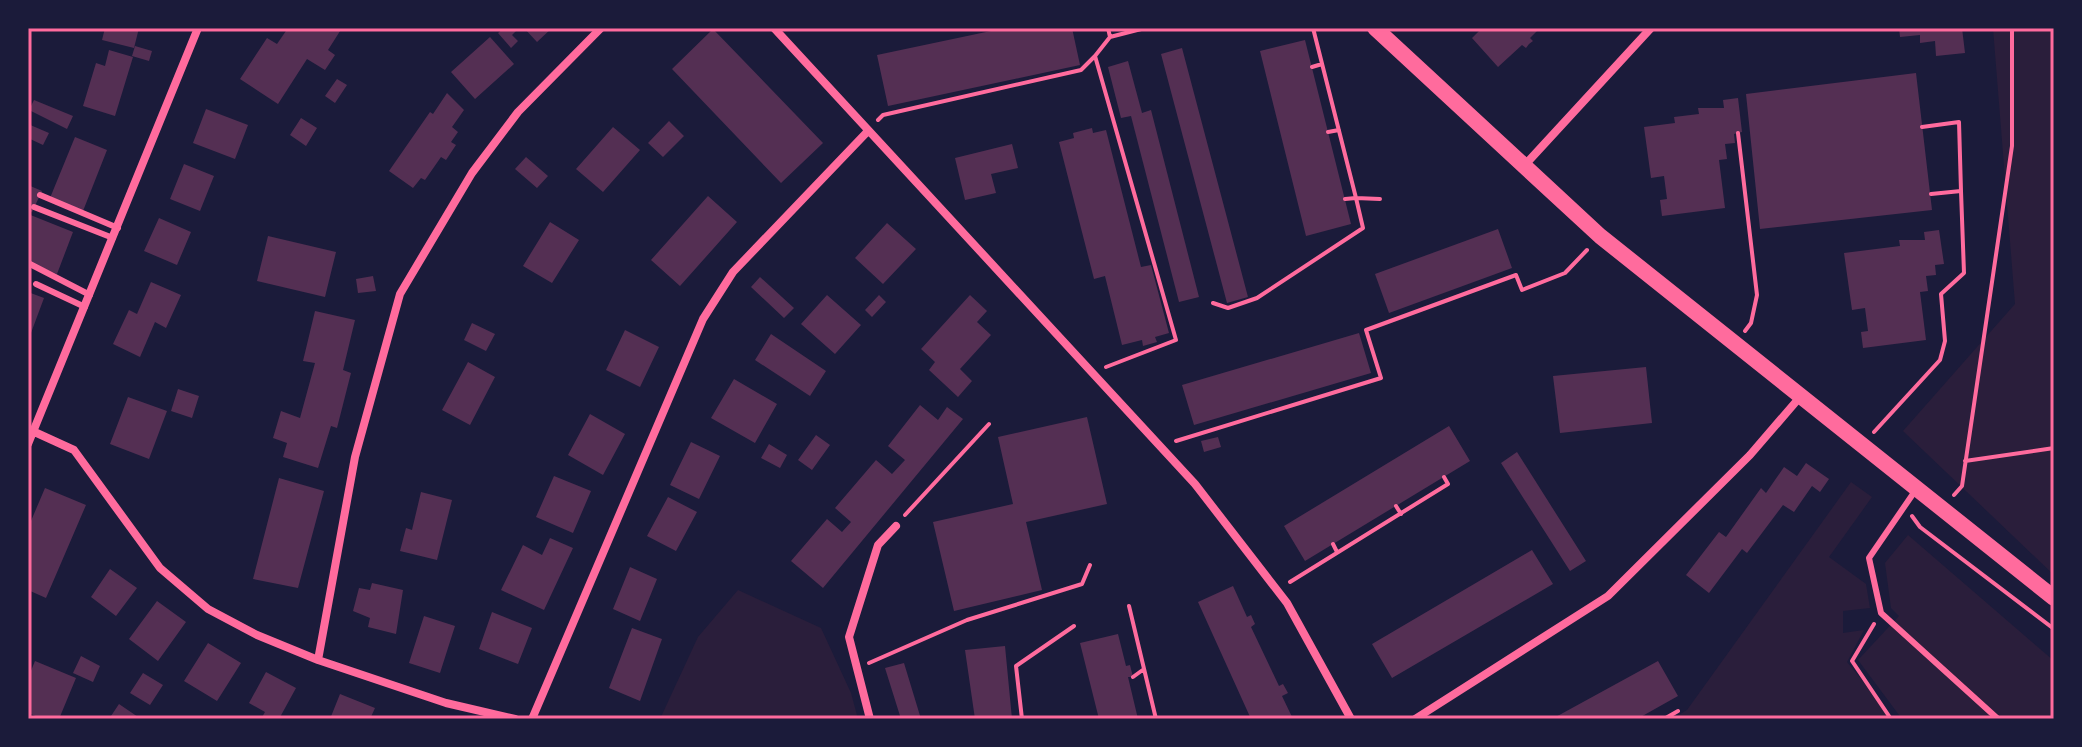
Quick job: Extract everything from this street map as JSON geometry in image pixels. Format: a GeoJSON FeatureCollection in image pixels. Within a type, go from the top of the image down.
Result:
{"type":"FeatureCollection","features":[{"type":"Feature","properties":{"kind":"main road"},"geometry":{"type":"LineString","coordinates":[[1375,28],[1600,236],[2054,598]]}},
{"type":"Feature","properties":{"kind":"street"},"geometry":{"type":"LineString","coordinates":[[28,444],[31,430],[118,228],[198,28]]}},
{"type":"Feature","properties":{"kind":"street"},"geometry":{"type":"LineString","coordinates":[[318,660],[355,457],[400,294],[472,173],[518,112],[601,28]]}},
{"type":"Feature","properties":{"kind":"street"},"geometry":{"type":"LineString","coordinates":[[774,28],[1208,499],[1277,589],[1351,719]]}},
{"type":"Feature","properties":{"kind":"street"},"geometry":{"type":"LineString","coordinates":[[1523,168],[1651,28]]}},
{"type":"Feature","properties":{"kind":"street"},"geometry":{"type":"LineString","coordinates":[[532,719],[703,319],[733,272],[868,131]]}},
{"type":"Feature","properties":{"kind":"street"},"geometry":{"type":"LineString","coordinates":[[1415,719],[1608,596],[1739,465],[1800,397]]}},
{"type":"Feature","properties":{"kind":"street"},"geometry":{"type":"LineString","coordinates":[[31,430],[74,450],[160,568],[208,609],[257,635],[318,660],[446,703],[515,719]]}},
{"type":"Feature","properties":{"kind":"street"},"geometry":{"type":"LineString","coordinates":[[870,719],[849,637],[878,545],[896,526]]}},
{"type":"Feature","properties":{"kind":"lane"},"geometry":{"type":"LineString","coordinates":[[40,195],[118,228]]}},
{"type":"Feature","properties":{"kind":"lane"},"geometry":{"type":"LineString","coordinates":[[34,207],[113,239]]}},
{"type":"Feature","properties":{"kind":"lane"},"geometry":{"type":"LineString","coordinates":[[28,263],[90,295]]}},
{"type":"Feature","properties":{"kind":"lane"},"geometry":{"type":"LineString","coordinates":[[36,284],[85,307]]}},
{"type":"Feature","properties":{"kind":"lane"},"geometry":{"type":"LineString","coordinates":[[1917,489],[1869,558],[1881,613],[1998,719]]}},
{"type":"Feature","properties":{"kind":"path"},"geometry":{"type":"LineString","coordinates":[[1108,28],[1110,37]]}},
{"type":"Feature","properties":{"kind":"path"},"geometry":{"type":"LineString","coordinates":[[868,131],[883,115],[1081,70],[1110,37],[1145,28]]}},
{"type":"Feature","properties":{"kind":"path"},"geometry":{"type":"LineString","coordinates":[[1213,303],[1228,308],[1257,298],[1363,228],[1313,28]]}},
{"type":"Feature","properties":{"kind":"path"},"geometry":{"type":"LineString","coordinates":[[1943,509],[1962,486],[2012,146],[2012,28]]}},
{"type":"Feature","properties":{"kind":"path"},"geometry":{"type":"LineString","coordinates":[[1093,372],[1176,340],[1095,56]]}},
{"type":"Feature","properties":{"kind":"path"},"geometry":{"type":"LineString","coordinates":[[1312,67],[1322,64]]}},
{"type":"Feature","properties":{"kind":"path"},"geometry":{"type":"LineString","coordinates":[[1862,446],[1940,360],[1945,341],[1941,294],[1964,273],[1959,122],[1922,127]]}},
{"type":"Feature","properties":{"kind":"path"},"geometry":{"type":"LineString","coordinates":[[1328,132],[1339,130]]}},
{"type":"Feature","properties":{"kind":"path"},"geometry":{"type":"LineString","coordinates":[[1734,345],[1751,323],[1757,295],[1738,133]]}},
{"type":"Feature","properties":{"kind":"path"},"geometry":{"type":"LineString","coordinates":[[1931,194],[1961,191]]}},
{"type":"Feature","properties":{"kind":"path"},"geometry":{"type":"LineString","coordinates":[[1345,199],[1380,199]]}},
{"type":"Feature","properties":{"kind":"path"},"geometry":{"type":"LineString","coordinates":[[1164,450],[1181,438],[1381,378],[1366,330],[1516,275],[1522,290],[1565,273],[1600,236]]}},
{"type":"Feature","properties":{"kind":"path"},"geometry":{"type":"LineString","coordinates":[[896,526],[989,424]]}},
{"type":"Feature","properties":{"kind":"path"},"geometry":{"type":"LineString","coordinates":[[1965,461],[2054,448]]}},
{"type":"Feature","properties":{"kind":"path"},"geometry":{"type":"LineString","coordinates":[[1277,589],[1448,484],[1444,477]]}},
{"type":"Feature","properties":{"kind":"path"},"geometry":{"type":"LineString","coordinates":[[1396,506],[1401,514]]}},
{"type":"Feature","properties":{"kind":"path"},"geometry":{"type":"LineString","coordinates":[[1905,508],[1920,527],[2054,629]]}},
{"type":"Feature","properties":{"kind":"path"},"geometry":{"type":"LineString","coordinates":[[1333,544],[1337,552]]}},
{"type":"Feature","properties":{"kind":"path"},"geometry":{"type":"LineString","coordinates":[[856,668],[967,620],[1082,584],[1090,565]]}},
{"type":"Feature","properties":{"kind":"path"},"geometry":{"type":"LineString","coordinates":[[1129,606],[1156,719]]}},
{"type":"Feature","properties":{"kind":"path"},"geometry":{"type":"LineString","coordinates":[[1881,613],[1852,661],[1891,719]]}},
{"type":"Feature","properties":{"kind":"path"},"geometry":{"type":"LineString","coordinates":[[1022,719],[1016,666],[1074,626]]}},
{"type":"Feature","properties":{"kind":"path"},"geometry":{"type":"LineString","coordinates":[[1133,677],[1144,669]]}},
{"type":"Feature","properties":{"kind":"path"},"geometry":{"type":"LineString","coordinates":[[1664,719],[1678,711]]}},
{"type":"Feature","properties":{"kind":"shaded area"},"geometry":{"type":"Polygon","coordinates":[[[1993,28],[2054,28],[2054,575],[1903,431],[2015,304],[1993,28]]]}},
{"type":"Feature","properties":{"kind":"shaded area"},"geometry":{"type":"Polygon","coordinates":[[[1851,482],[1872,497],[1829,557],[1866,584],[1870,608],[1843,611],[1843,633],[1864,630],[1847,662],[1894,719],[1672,719],[1687,710],[1851,482]]]}},
{"type":"Feature","properties":{"kind":"shaded area"},"geometry":{"type":"Polygon","coordinates":[[[1908,535],[2054,661],[2054,719],[1902,719],[1858,660],[1899,616],[1891,608],[1885,563],[1908,535]]]}},
{"type":"Feature","properties":{"kind":"shaded area"},"geometry":{"type":"Polygon","coordinates":[[[738,590],[821,628],[851,693],[858,719],[660,719],[698,637],[738,590]]]}},
{"type":"Feature","properties":{"kind":"building"},"geometry":{"type":"Polygon","coordinates":[[[105,28],[139,28],[134,48],[102,40],[105,28]]]}},
{"type":"Feature","properties":{"kind":"building"},"geometry":{"type":"Polygon","coordinates":[[[288,28],[342,28],[328,50],[335,55],[325,70],[307,59],[278,104],[240,79],[267,38],[277,44],[288,28]]]}},
{"type":"Feature","properties":{"kind":"building"},"geometry":{"type":"Polygon","coordinates":[[[504,28],[519,28],[512,35],[518,41],[511,48],[498,33],[504,28]]]}},
{"type":"Feature","properties":{"kind":"building"},"geometry":{"type":"Polygon","coordinates":[[[524,28],[552,28],[537,42],[524,28]]]}},
{"type":"Feature","properties":{"kind":"building"},"geometry":{"type":"Polygon","coordinates":[[[1005,28],[1072,28],[1080,65],[888,106],[877,55],[1005,28]]]}},
{"type":"Feature","properties":{"kind":"building"},"geometry":{"type":"Polygon","coordinates":[[[1482,28],[1540,28],[1530,38],[1533,41],[1526,48],[1522,45],[1498,67],[1472,38],[1482,28]]]}},
{"type":"Feature","properties":{"kind":"building"},"geometry":{"type":"Polygon","coordinates":[[[1899,28],[1962,28],[1965,53],[1936,56],[1935,41],[1920,43],[1920,35],[1900,37],[1899,28]]]}},
{"type":"Feature","properties":{"kind":"building"},"geometry":{"type":"Polygon","coordinates":[[[713,29],[823,143],[781,183],[672,69],[713,29]]]}},
{"type":"Feature","properties":{"kind":"building"},"geometry":{"type":"Polygon","coordinates":[[[490,37],[514,64],[475,99],[451,72],[490,37]]]}},
{"type":"Feature","properties":{"kind":"building"},"geometry":{"type":"Polygon","coordinates":[[[1305,40],[1351,224],[1306,236],[1260,51],[1305,40]]]}},
{"type":"Feature","properties":{"kind":"building"},"geometry":{"type":"Polygon","coordinates":[[[135,46],[152,51],[149,61],[132,56],[135,46]]]}},
{"type":"Feature","properties":{"kind":"building"},"geometry":{"type":"Polygon","coordinates":[[[1182,48],[1248,297],[1227,303],[1161,54],[1182,48]]]}},
{"type":"Feature","properties":{"kind":"building"},"geometry":{"type":"Polygon","coordinates":[[[109,50],[133,57],[115,116],[83,106],[96,63],[105,66],[109,50]]]}},
{"type":"Feature","properties":{"kind":"building"},"geometry":{"type":"Polygon","coordinates":[[[1128,61],[1142,113],[1151,110],[1199,297],[1179,302],[1131,116],[1121,118],[1108,67],[1128,61]]]}},
{"type":"Feature","properties":{"kind":"building"},"geometry":{"type":"Polygon","coordinates":[[[1916,73],[1932,210],[1760,229],[1746,94],[1916,73]]]}},
{"type":"Feature","properties":{"kind":"building"},"geometry":{"type":"Polygon","coordinates":[[[337,79],[347,85],[335,103],[325,96],[337,79]]]}},
{"type":"Feature","properties":{"kind":"building"},"geometry":{"type":"Polygon","coordinates":[[[447,93],[464,110],[452,127],[458,132],[451,142],[456,145],[446,160],[441,157],[425,180],[421,178],[413,188],[389,171],[447,93]]]}},
{"type":"Feature","properties":{"kind":"building"},"geometry":{"type":"Polygon","coordinates":[[[1738,98],[1742,132],[1734,134],[1735,143],[1725,144],[1727,159],[1719,160],[1725,208],[1662,216],[1660,200],[1667,199],[1664,176],[1651,178],[1644,127],[1675,123],[1674,117],[1699,114],[1698,108],[1724,108],[1723,100],[1738,98]]]}},
{"type":"Feature","properties":{"kind":"building"},"geometry":{"type":"Polygon","coordinates":[[[34,100],[73,116],[67,129],[29,110],[34,100]]]}},
{"type":"Feature","properties":{"kind":"building"},"geometry":{"type":"Polygon","coordinates":[[[206,109],[248,125],[235,159],[193,143],[206,109]]]}},
{"type":"Feature","properties":{"kind":"building"},"geometry":{"type":"Polygon","coordinates":[[[301,118],[317,128],[306,146],[290,135],[301,118]]]}},
{"type":"Feature","properties":{"kind":"building"},"geometry":{"type":"Polygon","coordinates":[[[669,121],[684,136],[663,157],[648,143],[669,121]]]}},
{"type":"Feature","properties":{"kind":"building"},"geometry":{"type":"Polygon","coordinates":[[[28,124],[49,133],[43,145],[28,138],[28,124]]]}},
{"type":"Feature","properties":{"kind":"building"},"geometry":{"type":"Polygon","coordinates":[[[613,127],[640,150],[603,192],[576,169],[613,127]]]}},
{"type":"Feature","properties":{"kind":"building"},"geometry":{"type":"Polygon","coordinates":[[[1092,128],[1093,133],[1106,130],[1141,267],[1151,265],[1169,333],[1155,337],[1157,342],[1143,346],[1142,340],[1122,345],[1105,276],[1094,279],[1059,142],[1074,138],[1073,133],[1092,128]]]}},
{"type":"Feature","properties":{"kind":"building"},"geometry":{"type":"Polygon","coordinates":[[[75,137],[107,150],[83,211],[50,198],[75,137]]]}},
{"type":"Feature","properties":{"kind":"building"},"geometry":{"type":"Polygon","coordinates":[[[1012,144],[1018,168],[991,174],[996,193],[965,200],[955,158],[1012,144]]]}},
{"type":"Feature","properties":{"kind":"building"},"geometry":{"type":"Polygon","coordinates":[[[526,157],[548,176],[537,188],[515,169],[526,157]]]}},
{"type":"Feature","properties":{"kind":"building"},"geometry":{"type":"Polygon","coordinates":[[[184,164],[214,176],[200,211],[170,199],[184,164]]]}},
{"type":"Feature","properties":{"kind":"building"},"geometry":{"type":"Polygon","coordinates":[[[28,185],[42,191],[32,212],[28,210],[28,185]]]}},
{"type":"Feature","properties":{"kind":"building"},"geometry":{"type":"Polygon","coordinates":[[[708,196],[737,222],[680,286],[651,260],[708,196]]]}},
{"type":"Feature","properties":{"kind":"building"},"geometry":{"type":"Polygon","coordinates":[[[28,214],[73,232],[57,274],[28,262],[28,214]]]}},
{"type":"Feature","properties":{"kind":"building"},"geometry":{"type":"Polygon","coordinates":[[[159,218],[191,232],[177,265],[144,251],[159,218]]]}},
{"type":"Feature","properties":{"kind":"building"},"geometry":{"type":"Polygon","coordinates":[[[550,222],[579,240],[552,283],[523,266],[550,222]]]}},
{"type":"Feature","properties":{"kind":"building"},"geometry":{"type":"Polygon","coordinates":[[[887,223],[916,249],[883,284],[855,258],[887,223]]]}},
{"type":"Feature","properties":{"kind":"building"},"geometry":{"type":"Polygon","coordinates":[[[1498,229],[1512,268],[1389,313],[1375,274],[1498,229]]]}},
{"type":"Feature","properties":{"kind":"building"},"geometry":{"type":"Polygon","coordinates":[[[1939,230],[1944,264],[1935,265],[1936,275],[1926,276],[1928,291],[1920,292],[1926,340],[1863,348],[1861,332],[1868,331],[1865,308],[1852,310],[1844,253],[1900,246],[1899,240],[1925,240],[1924,232],[1939,230]]]}},
{"type":"Feature","properties":{"kind":"building"},"geometry":{"type":"Polygon","coordinates":[[[268,236],[336,252],[325,297],[257,281],[268,236]]]}},
{"type":"Feature","properties":{"kind":"building"},"geometry":{"type":"Polygon","coordinates":[[[373,276],[376,291],[358,293],[356,279],[373,276]]]}},
{"type":"Feature","properties":{"kind":"building"},"geometry":{"type":"Polygon","coordinates":[[[760,277],[794,308],[784,318],[751,287],[760,277]]]}},
{"type":"Feature","properties":{"kind":"building"},"geometry":{"type":"Polygon","coordinates":[[[151,282],[181,295],[166,328],[155,322],[140,357],[113,344],[129,310],[137,314],[151,282]]]}},
{"type":"Feature","properties":{"kind":"building"},"geometry":{"type":"Polygon","coordinates":[[[28,292],[44,298],[28,341],[28,292]]]}},
{"type":"Feature","properties":{"kind":"building"},"geometry":{"type":"Polygon","coordinates":[[[827,295],[861,325],[835,354],[801,324],[827,295]]]}},
{"type":"Feature","properties":{"kind":"building"},"geometry":{"type":"Polygon","coordinates":[[[879,295],[886,302],[872,317],[865,310],[879,295]]]}},
{"type":"Feature","properties":{"kind":"building"},"geometry":{"type":"Polygon","coordinates":[[[970,295],[987,311],[977,322],[991,335],[960,369],[972,381],[958,397],[929,370],[935,362],[921,349],[970,295]]]}},
{"type":"Feature","properties":{"kind":"building"},"geometry":{"type":"Polygon","coordinates":[[[315,311],[355,320],[343,370],[351,373],[337,428],[331,426],[318,468],[283,457],[287,443],[273,438],[281,411],[300,418],[315,363],[303,361],[315,311]]]}},
{"type":"Feature","properties":{"kind":"building"},"geometry":{"type":"Polygon","coordinates":[[[472,323],[495,334],[486,351],[464,340],[472,323]]]}},
{"type":"Feature","properties":{"kind":"building"},"geometry":{"type":"Polygon","coordinates":[[[625,330],[659,347],[640,387],[606,370],[625,330]]]}},
{"type":"Feature","properties":{"kind":"building"},"geometry":{"type":"Polygon","coordinates":[[[1359,333],[1371,373],[1194,425],[1182,385],[1359,333]]]}},
{"type":"Feature","properties":{"kind":"building"},"geometry":{"type":"Polygon","coordinates":[[[771,334],[826,371],[810,396],[755,360],[771,334]]]}},
{"type":"Feature","properties":{"kind":"building"},"geometry":{"type":"Polygon","coordinates":[[[468,362],[495,377],[470,425],[442,410],[468,362]]]}},
{"type":"Feature","properties":{"kind":"building"},"geometry":{"type":"Polygon","coordinates":[[[1646,367],[1652,423],[1560,433],[1553,376],[1646,367]]]}},
{"type":"Feature","properties":{"kind":"building"},"geometry":{"type":"Polygon","coordinates":[[[734,379],[777,404],[755,443],[711,418],[734,379]]]}},
{"type":"Feature","properties":{"kind":"building"},"geometry":{"type":"Polygon","coordinates":[[[178,389],[199,396],[192,418],[171,411],[178,389]]]}},
{"type":"Feature","properties":{"kind":"building"},"geometry":{"type":"Polygon","coordinates":[[[128,397],[167,411],[149,459],[110,444],[128,397]]]}},
{"type":"Feature","properties":{"kind":"building"},"geometry":{"type":"Polygon","coordinates":[[[920,405],[938,420],[947,407],[963,419],[823,588],[791,561],[827,519],[842,532],[851,522],[835,508],[876,460],[892,474],[905,460],[888,446],[920,405]]]}},
{"type":"Feature","properties":{"kind":"building"},"geometry":{"type":"Polygon","coordinates":[[[590,414],[625,434],[603,475],[568,455],[590,414]]]}},
{"type":"Feature","properties":{"kind":"building"},"geometry":{"type":"Polygon","coordinates":[[[1087,417],[1107,504],[1026,522],[1042,590],[954,611],[933,522],[1013,504],[998,437],[1087,417]]]}},
{"type":"Feature","properties":{"kind":"building"},"geometry":{"type":"Polygon","coordinates":[[[1449,426],[1470,461],[1305,561],[1284,526],[1449,426]]]}},
{"type":"Feature","properties":{"kind":"building"},"geometry":{"type":"Polygon","coordinates":[[[816,435],[830,445],[812,470],[798,460],[816,435]]]}},
{"type":"Feature","properties":{"kind":"building"},"geometry":{"type":"Polygon","coordinates":[[[1218,437],[1221,447],[1204,452],[1201,441],[1218,437]]]}},
{"type":"Feature","properties":{"kind":"building"},"geometry":{"type":"Polygon","coordinates":[[[691,442],[720,456],[699,499],[670,485],[691,442]]]}},
{"type":"Feature","properties":{"kind":"building"},"geometry":{"type":"Polygon","coordinates":[[[769,444],[787,455],[780,468],[761,458],[769,444]]]}},
{"type":"Feature","properties":{"kind":"building"},"geometry":{"type":"Polygon","coordinates":[[[1517,452],[1586,561],[1570,571],[1501,463],[1517,452]]]}},
{"type":"Feature","properties":{"kind":"building"},"geometry":{"type":"Polygon","coordinates":[[[1806,463],[1829,479],[1820,492],[1812,486],[1794,512],[1783,505],[1747,553],[1742,549],[1709,593],[1686,575],[1719,532],[1726,537],[1761,488],[1766,493],[1784,467],[1797,476],[1806,463]]]}},
{"type":"Feature","properties":{"kind":"building"},"geometry":{"type":"Polygon","coordinates":[[[554,476],[591,491],[573,533],[536,517],[554,476]]]}},
{"type":"Feature","properties":{"kind":"building"},"geometry":{"type":"Polygon","coordinates":[[[279,478],[324,491],[298,588],[253,579],[279,478]]]}},
{"type":"Feature","properties":{"kind":"building"},"geometry":{"type":"Polygon","coordinates":[[[45,488],[86,505],[46,598],[28,590],[28,528],[45,488]]]}},
{"type":"Feature","properties":{"kind":"building"},"geometry":{"type":"Polygon","coordinates":[[[421,492],[452,500],[437,560],[400,551],[406,528],[412,530],[421,492]]]}},
{"type":"Feature","properties":{"kind":"building"},"geometry":{"type":"Polygon","coordinates":[[[668,497],[697,512],[676,551],[647,536],[668,497]]]}},
{"type":"Feature","properties":{"kind":"building"},"geometry":{"type":"Polygon","coordinates":[[[550,538],[573,548],[544,610],[501,590],[523,545],[542,555],[550,538]]]}},
{"type":"Feature","properties":{"kind":"building"},"geometry":{"type":"Polygon","coordinates":[[[1532,550],[1553,584],[1392,678],[1372,644],[1532,550]]]}},
{"type":"Feature","properties":{"kind":"building"},"geometry":{"type":"Polygon","coordinates":[[[630,567],[657,579],[640,621],[613,609],[630,567]]]}},
{"type":"Feature","properties":{"kind":"building"},"geometry":{"type":"Polygon","coordinates":[[[110,569],[137,588],[116,616],[91,597],[110,569]]]}},
{"type":"Feature","properties":{"kind":"building"},"geometry":{"type":"Polygon","coordinates":[[[372,583],[403,590],[396,634],[368,627],[370,618],[353,611],[359,588],[370,590],[372,583]]]}},
{"type":"Feature","properties":{"kind":"building"},"geometry":{"type":"Polygon","coordinates":[[[1233,586],[1247,617],[1251,615],[1255,624],[1251,627],[1279,686],[1283,684],[1288,693],[1282,696],[1293,719],[1251,719],[1198,602],[1233,586]]]}},
{"type":"Feature","properties":{"kind":"building"},"geometry":{"type":"Polygon","coordinates":[[[157,601],[186,622],[158,661],[129,639],[157,601]]]}},
{"type":"Feature","properties":{"kind":"building"},"geometry":{"type":"Polygon","coordinates":[[[492,612],[532,628],[518,664],[479,649],[492,612]]]}},
{"type":"Feature","properties":{"kind":"building"},"geometry":{"type":"Polygon","coordinates":[[[424,616],[455,626],[440,673],[409,663],[424,616]]]}},
{"type":"Feature","properties":{"kind":"building"},"geometry":{"type":"Polygon","coordinates":[[[632,628],[662,639],[640,701],[609,688],[632,628]]]}},
{"type":"Feature","properties":{"kind":"building"},"geometry":{"type":"Polygon","coordinates":[[[1118,634],[1126,666],[1130,665],[1133,677],[1128,677],[1138,719],[1099,719],[1080,643],[1118,634]]]}},
{"type":"Feature","properties":{"kind":"building"},"geometry":{"type":"Polygon","coordinates":[[[208,643],[241,663],[217,701],[184,681],[208,643]]]}},
{"type":"Feature","properties":{"kind":"building"},"geometry":{"type":"Polygon","coordinates":[[[1005,646],[1012,719],[975,719],[965,650],[1005,646]]]}},
{"type":"Feature","properties":{"kind":"building"},"geometry":{"type":"Polygon","coordinates":[[[81,656],[100,666],[93,682],[73,673],[81,656]]]}},
{"type":"Feature","properties":{"kind":"building"},"geometry":{"type":"Polygon","coordinates":[[[35,661],[76,678],[59,719],[43,719],[28,713],[28,678],[35,661]]]}},
{"type":"Feature","properties":{"kind":"building"},"geometry":{"type":"Polygon","coordinates":[[[1658,661],[1678,696],[1637,719],[1552,719],[1658,661]]]}},
{"type":"Feature","properties":{"kind":"building"},"geometry":{"type":"Polygon","coordinates":[[[904,663],[921,719],[901,719],[885,668],[904,663]]]}},
{"type":"Feature","properties":{"kind":"building"},"geometry":{"type":"Polygon","coordinates":[[[266,672],[296,688],[279,719],[261,719],[265,712],[249,703],[266,672]]]}},
{"type":"Feature","properties":{"kind":"building"},"geometry":{"type":"Polygon","coordinates":[[[143,673],[163,685],[150,705],[130,693],[143,673]]]}},
{"type":"Feature","properties":{"kind":"building"},"geometry":{"type":"Polygon","coordinates":[[[340,694],[375,708],[370,719],[330,719],[340,694]]]}},
{"type":"Feature","properties":{"kind":"building"},"geometry":{"type":"Polygon","coordinates":[[[119,704],[141,719],[109,719],[119,704]]]}}]}
